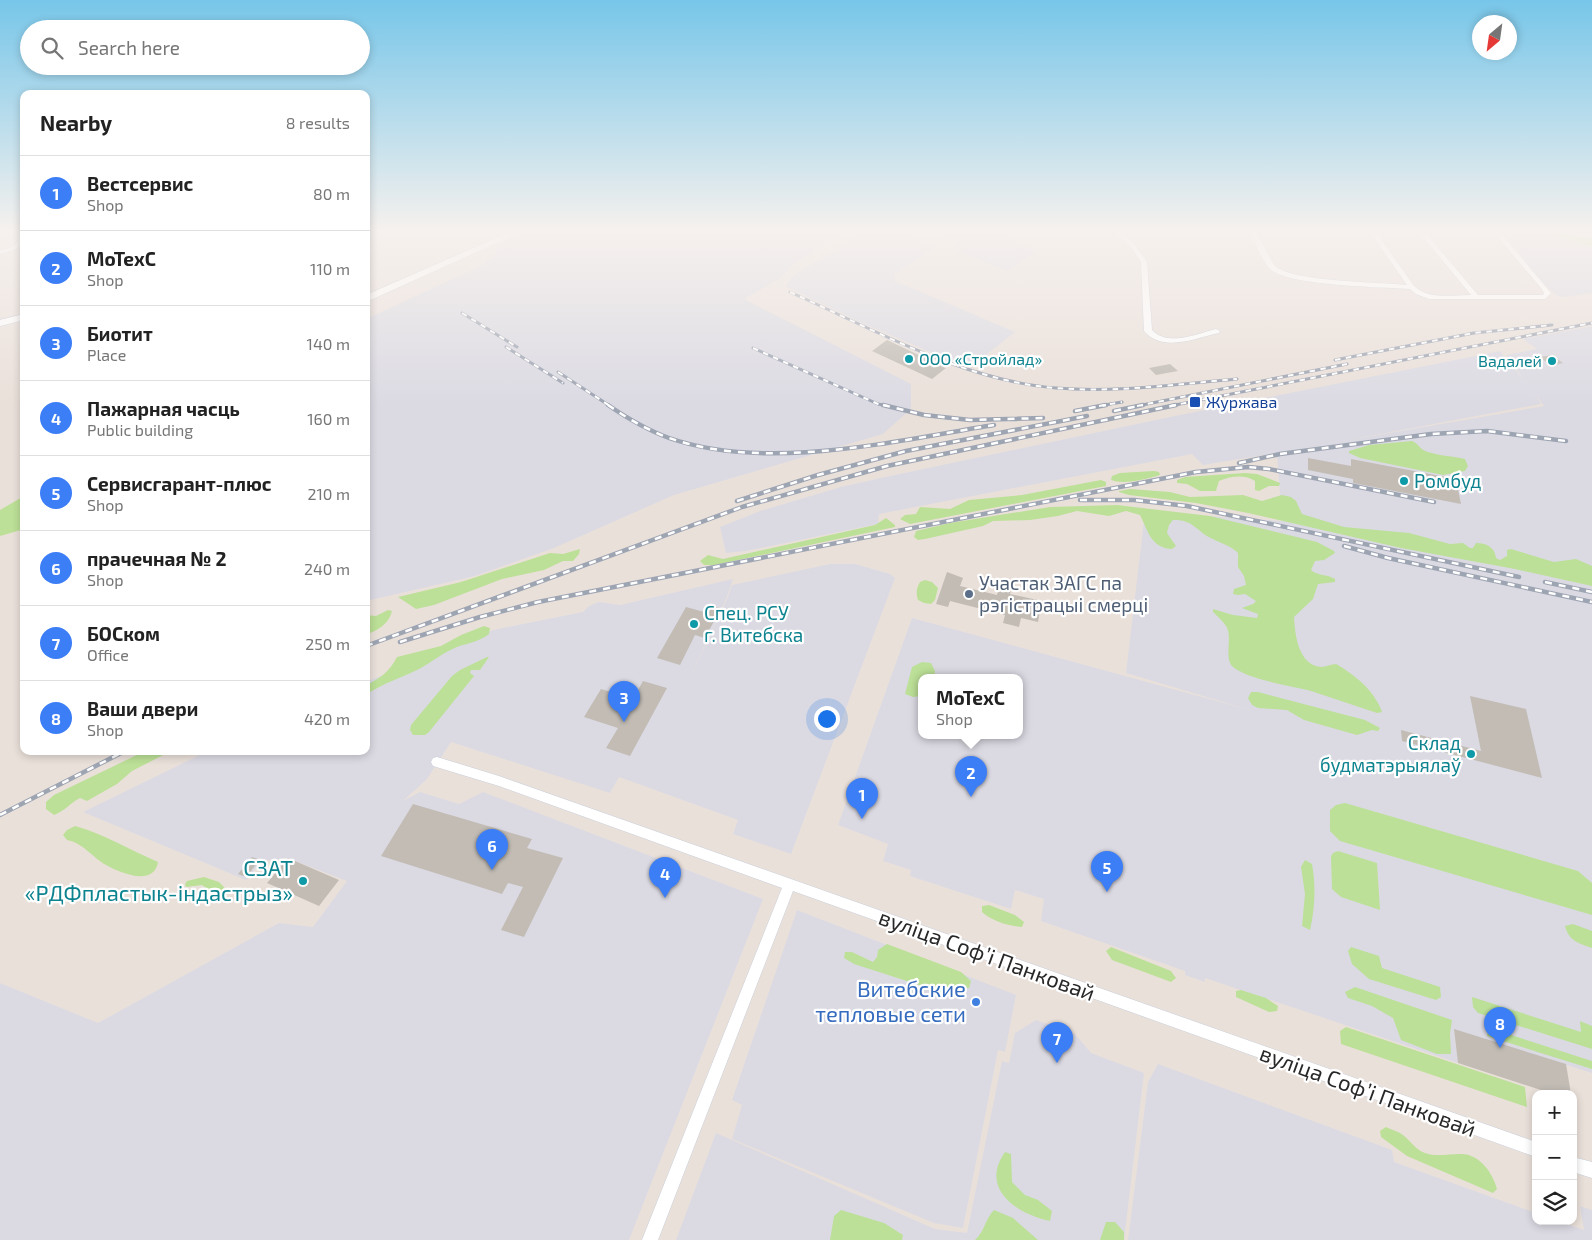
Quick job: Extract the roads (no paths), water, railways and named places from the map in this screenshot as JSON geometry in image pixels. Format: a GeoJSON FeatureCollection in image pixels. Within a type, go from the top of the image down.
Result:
{"type":"FeatureCollection","features":[{"type":"Feature","properties":{"kind":"main road"},"geometry":{"type":"LineString","coordinates":[[370,297],[387,290]]}},
{"type":"Feature","properties":{"kind":"main road"},"geometry":{"type":"LineString","coordinates":[[0,322],[20,318]]}},
{"type":"Feature","properties":{"kind":"street"},"geometry":{"type":"LineString","coordinates":[[1146,290],[1148,331],[1158,340],[1171,341],[1216,330]]}},
{"type":"Feature","properties":{"kind":"street"},"geometry":{"type":"LineString","coordinates":[[1415,290],[1429,297],[1477,298],[1545,297],[1548,293],[1545,290]]}},
{"type":"Feature","properties":{"kind":"street"},"geometry":{"type":"LineString","coordinates":[[1470,290],[1477,298]]}},
{"type":"Feature","properties":{"kind":"street","name":"вуліца Софʼі Панковай"},"geometry":{"type":"LineString","coordinates":[[437,762],[499,781],[788,886],[1532,1149]]}},
{"type":"Feature","properties":{"kind":"street"},"geometry":{"type":"LineString","coordinates":[[650,1240],[788,886]]}},
{"type":"Feature","properties":{"kind":"street"},"geometry":{"type":"LineString","coordinates":[[1577,1165],[1592,1170]]}},
{"type":"Feature","properties":{"kind":"railway"},"geometry":{"type":"LineString","coordinates":[[790,292],[886,337],[953,364],[987,375],[1022,383],[1056,388],[1101,389],[1237,379]]}},
{"type":"Feature","properties":{"kind":"railway"},"geometry":{"type":"LineString","coordinates":[[462,313],[517,347]]}},
{"type":"Feature","properties":{"kind":"railway"},"geometry":{"type":"LineString","coordinates":[[1170,406],[1592,323]]}},
{"type":"Feature","properties":{"kind":"railway"},"geometry":{"type":"LineString","coordinates":[[1335,360],[1474,333],[1552,325]]}},
{"type":"Feature","properties":{"kind":"railway"},"geometry":{"type":"LineString","coordinates":[[506,347],[563,383]]}},
{"type":"Feature","properties":{"kind":"railway"},"geometry":{"type":"LineString","coordinates":[[753,348],[883,405]]}},
{"type":"Feature","properties":{"kind":"railway"},"geometry":{"type":"LineString","coordinates":[[1137,406],[1347,364]]}},
{"type":"Feature","properties":{"kind":"railway"},"geometry":{"type":"LineString","coordinates":[[558,372],[610,406]]}},
{"type":"Feature","properties":{"kind":"railway"},"geometry":{"type":"LineString","coordinates":[[1099,406],[1122,402]]}},
{"type":"Feature","properties":{"kind":"railway"},"geometry":{"type":"LineString","coordinates":[[608,405],[622,415],[669,438],[707,448],[747,453],[831,450],[915,439],[994,425]]}},
{"type":"Feature","properties":{"kind":"railway"},"geometry":{"type":"LineString","coordinates":[[883,405],[888,406]]}},
{"type":"Feature","properties":{"kind":"railway"},"geometry":{"type":"LineString","coordinates":[[883,405],[924,415],[970,420],[1043,418]]}},
{"type":"Feature","properties":{"kind":"railway"},"geometry":{"type":"LineString","coordinates":[[1075,411],[1106,405]]}},
{"type":"Feature","properties":{"kind":"railway"},"geometry":{"type":"LineString","coordinates":[[1114,411],[1143,405]]}},
{"type":"Feature","properties":{"kind":"railway"},"geometry":{"type":"LineString","coordinates":[[370,645],[742,507],[887,466],[1176,405]]}},
{"type":"Feature","properties":{"kind":"railway"},"geometry":{"type":"LineString","coordinates":[[737,501],[818,475],[906,451],[1087,416]]}},
{"type":"Feature","properties":{"kind":"railway"},"geometry":{"type":"LineString","coordinates":[[1239,463],[1280,454],[1431,434],[1487,431],[1566,441]]}},
{"type":"Feature","properties":{"kind":"railway"},"geometry":{"type":"LineString","coordinates":[[400,642],[480,617],[538,602],[1196,472],[1248,467],[1269,469],[1434,502]]}},
{"type":"Feature","properties":{"kind":"railway"},"geometry":{"type":"LineString","coordinates":[[1080,500],[1134,500],[1187,506],[1519,577]]}},
{"type":"Feature","properties":{"kind":"railway"},"geometry":{"type":"LineString","coordinates":[[1344,546],[1388,558],[1592,602]]}},
{"type":"Feature","properties":{"kind":"railway"},"geometry":{"type":"LineString","coordinates":[[1545,582],[1592,592]]}},
{"type":"Feature","properties":{"kind":"railway"},"geometry":{"type":"LineString","coordinates":[[0,815],[117,755]]}},
{"type":"Feature","properties":{"kind":"place","name":"ООО «Стройлад»"},"geometry":{"type":"Point","coordinates":[909,359]}},
{"type":"Feature","properties":{"kind":"place","name":"Вадалей"},"geometry":{"type":"Point","coordinates":[1552,361]}},
{"type":"Feature","properties":{"kind":"place","name":"Журжава"},"geometry":{"type":"Point","coordinates":[1195,402]}},
{"type":"Feature","properties":{"kind":"place","name":"Ромбуд"},"geometry":{"type":"Point","coordinates":[1404,481]}},
{"type":"Feature","properties":{"kind":"place","name":"Участак ЗАГС па рэгістрацыі смерці"},"geometry":{"type":"Point","coordinates":[969,594]}},
{"type":"Feature","properties":{"kind":"place","name":"Спец. РСУ г. Витебска"},"geometry":{"type":"Point","coordinates":[694,624]}},
{"type":"Feature","properties":{"kind":"place","name":"Биотит"},"geometry":{"type":"Point","coordinates":[624,722]}},
{"type":"Feature","properties":{"kind":"place","name":"Склад будматэрыялаў"},"geometry":{"type":"Point","coordinates":[1471,754]}},
{"type":"Feature","properties":{"kind":"place","name":"MoTexC"},"geometry":{"type":"Point","coordinates":[971,797]}},
{"type":"Feature","properties":{"kind":"place","name":"Вестсервис"},"geometry":{"type":"Point","coordinates":[862,819]}},
{"type":"Feature","properties":{"kind":"place","name":"прачечная № 2"},"geometry":{"type":"Point","coordinates":[492,870]}},
{"type":"Feature","properties":{"kind":"place","name":"СЗАТ «РДФпластык-індастрыз»"},"geometry":{"type":"Point","coordinates":[303,881]}},
{"type":"Feature","properties":{"kind":"place","name":"Сервисгарант-плюс"},"geometry":{"type":"Point","coordinates":[1107,892]}},
{"type":"Feature","properties":{"kind":"place","name":"Пажарная часць"},"geometry":{"type":"Point","coordinates":[665,898]}},
{"type":"Feature","properties":{"kind":"place","name":"Витебские тепловые сети"},"geometry":{"type":"Point","coordinates":[976,1002]}},
{"type":"Feature","properties":{"kind":"place","name":"Ваши двери"},"geometry":{"type":"Point","coordinates":[1500,1048]}},
{"type":"Feature","properties":{"kind":"place","name":"БОСком"},"geometry":{"type":"Point","coordinates":[1057,1063]}}]}
